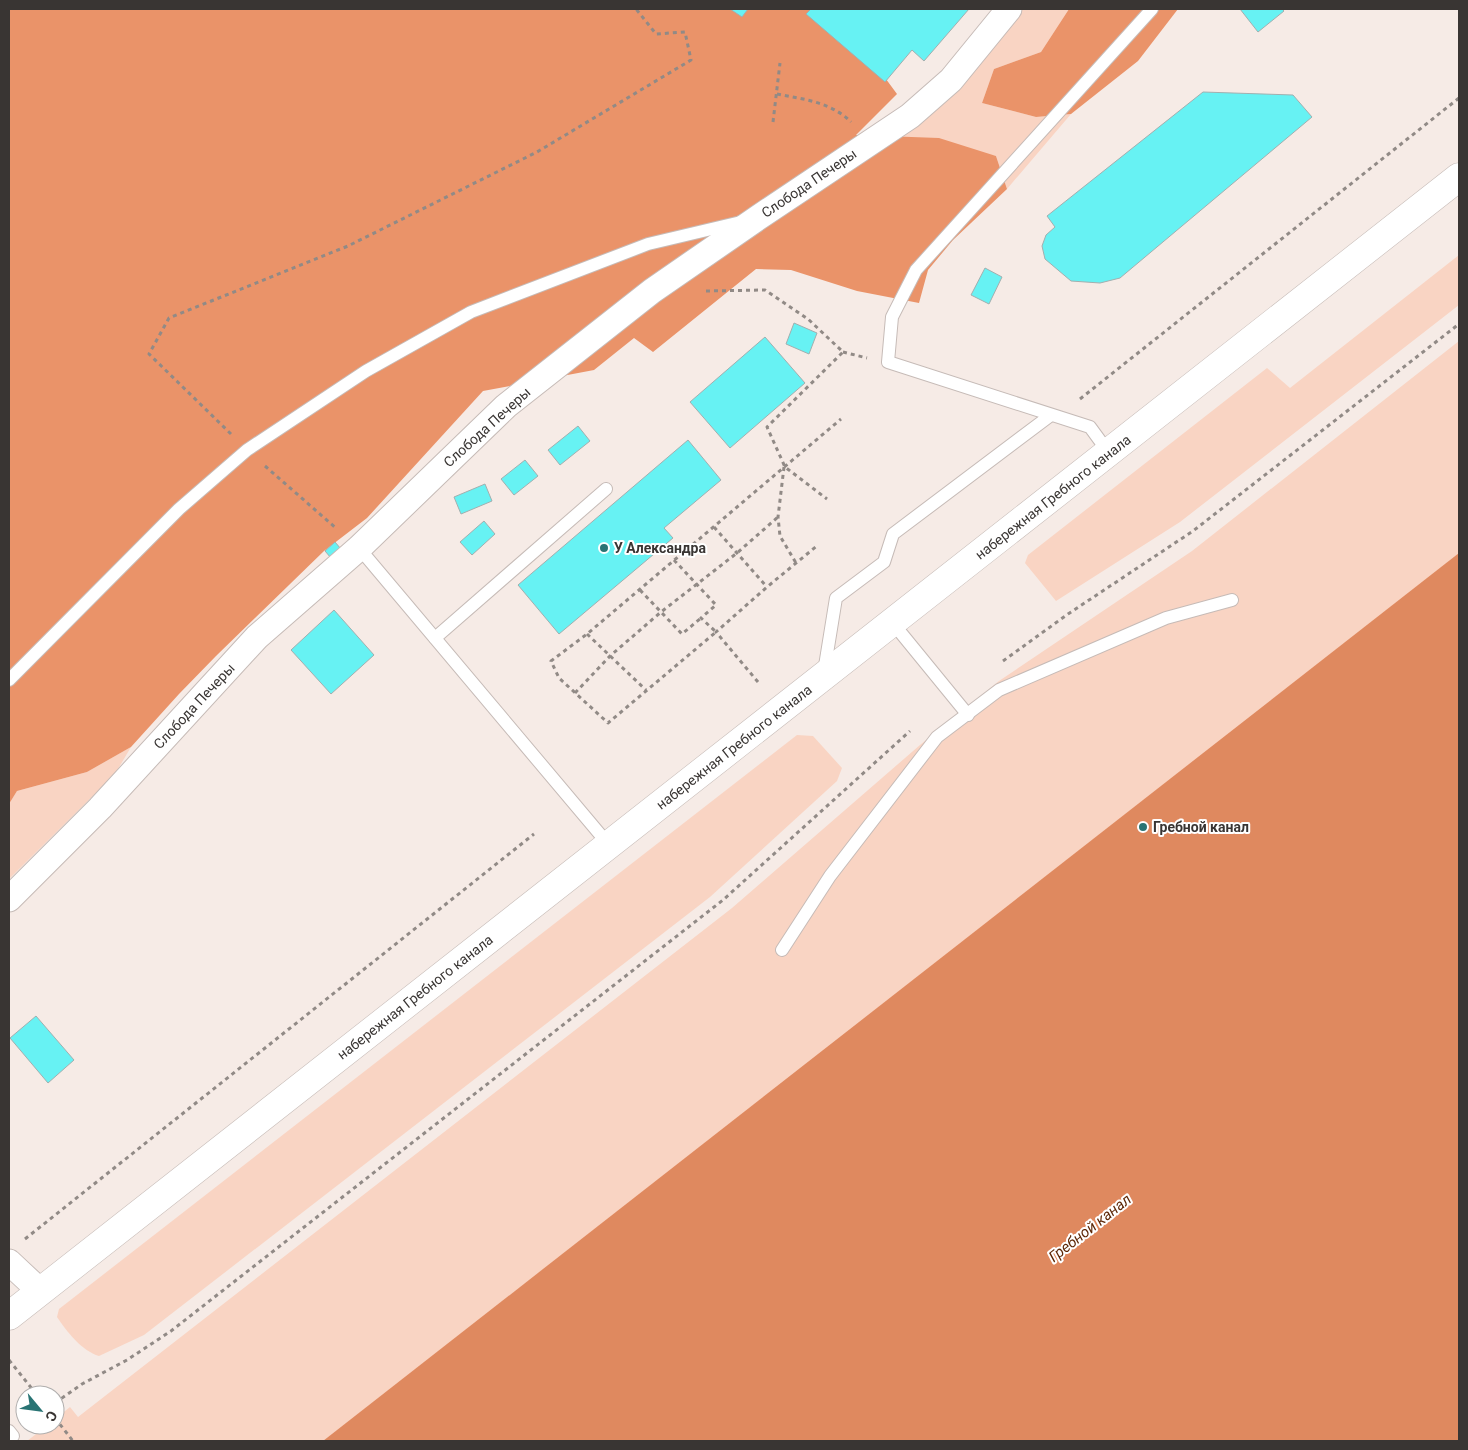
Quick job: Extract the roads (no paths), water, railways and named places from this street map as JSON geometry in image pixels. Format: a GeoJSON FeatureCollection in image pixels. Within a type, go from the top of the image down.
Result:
{"type":"FeatureCollection","features":[{"type":"Feature","properties":{"kind":"street","name":"Слобода Печеры"},"geometry":{"type":"LineString","coordinates":[[9,899],[100,808],[257,637],[359,548],[506,406],[652,291],[910,116],[952,80],[1010,9]]}},
{"type":"Feature","properties":{"kind":"street","name":"набережная Гребного канала"},"geometry":{"type":"LineString","coordinates":[[9,1316],[1459,177]]}},
{"type":"Feature","properties":{"kind":"street"},"geometry":{"type":"LineString","coordinates":[[9,1262],[40,1291]]}},
{"type":"Feature","properties":{"kind":"lane"},"geometry":{"type":"LineString","coordinates":[[1109,452],[1090,427],[888,362],[892,317],[916,270],[1152,9]]}},
{"type":"Feature","properties":{"kind":"lane"},"geometry":{"type":"LineString","coordinates":[[9,680],[179,509],[247,450],[366,371],[471,312],[648,244],[759,217]]}},
{"type":"Feature","properties":{"kind":"lane"},"geometry":{"type":"LineString","coordinates":[[823,677],[836,598],[884,562],[893,534],[1054,416]]}},
{"type":"Feature","properties":{"kind":"lane"},"geometry":{"type":"LineString","coordinates":[[435,638],[606,489]]}},
{"type":"Feature","properties":{"kind":"lane"},"geometry":{"type":"LineString","coordinates":[[359,548],[609,845]]}},
{"type":"Feature","properties":{"kind":"lane"},"geometry":{"type":"LineString","coordinates":[[782,950],[830,876],[938,737],[999,690],[1166,618],[1232,600]]}},
{"type":"Feature","properties":{"kind":"lane"},"geometry":{"type":"LineString","coordinates":[[892,622],[968,715]]}},
{"type":"Feature","properties":{"kind":"water","name":"Гребной канал"},"geometry":{"type":"Polygon","coordinates":[[[1459,553],[1459,1441],[323,1441],[1459,553]]]}},
{"type":"Feature","properties":{"kind":"place","name":"У Александра"},"geometry":{"type":"Point","coordinates":[604,548]}},
{"type":"Feature","properties":{"kind":"place","name":"Гребной канал"},"geometry":{"type":"Point","coordinates":[1143,827]}}]}
